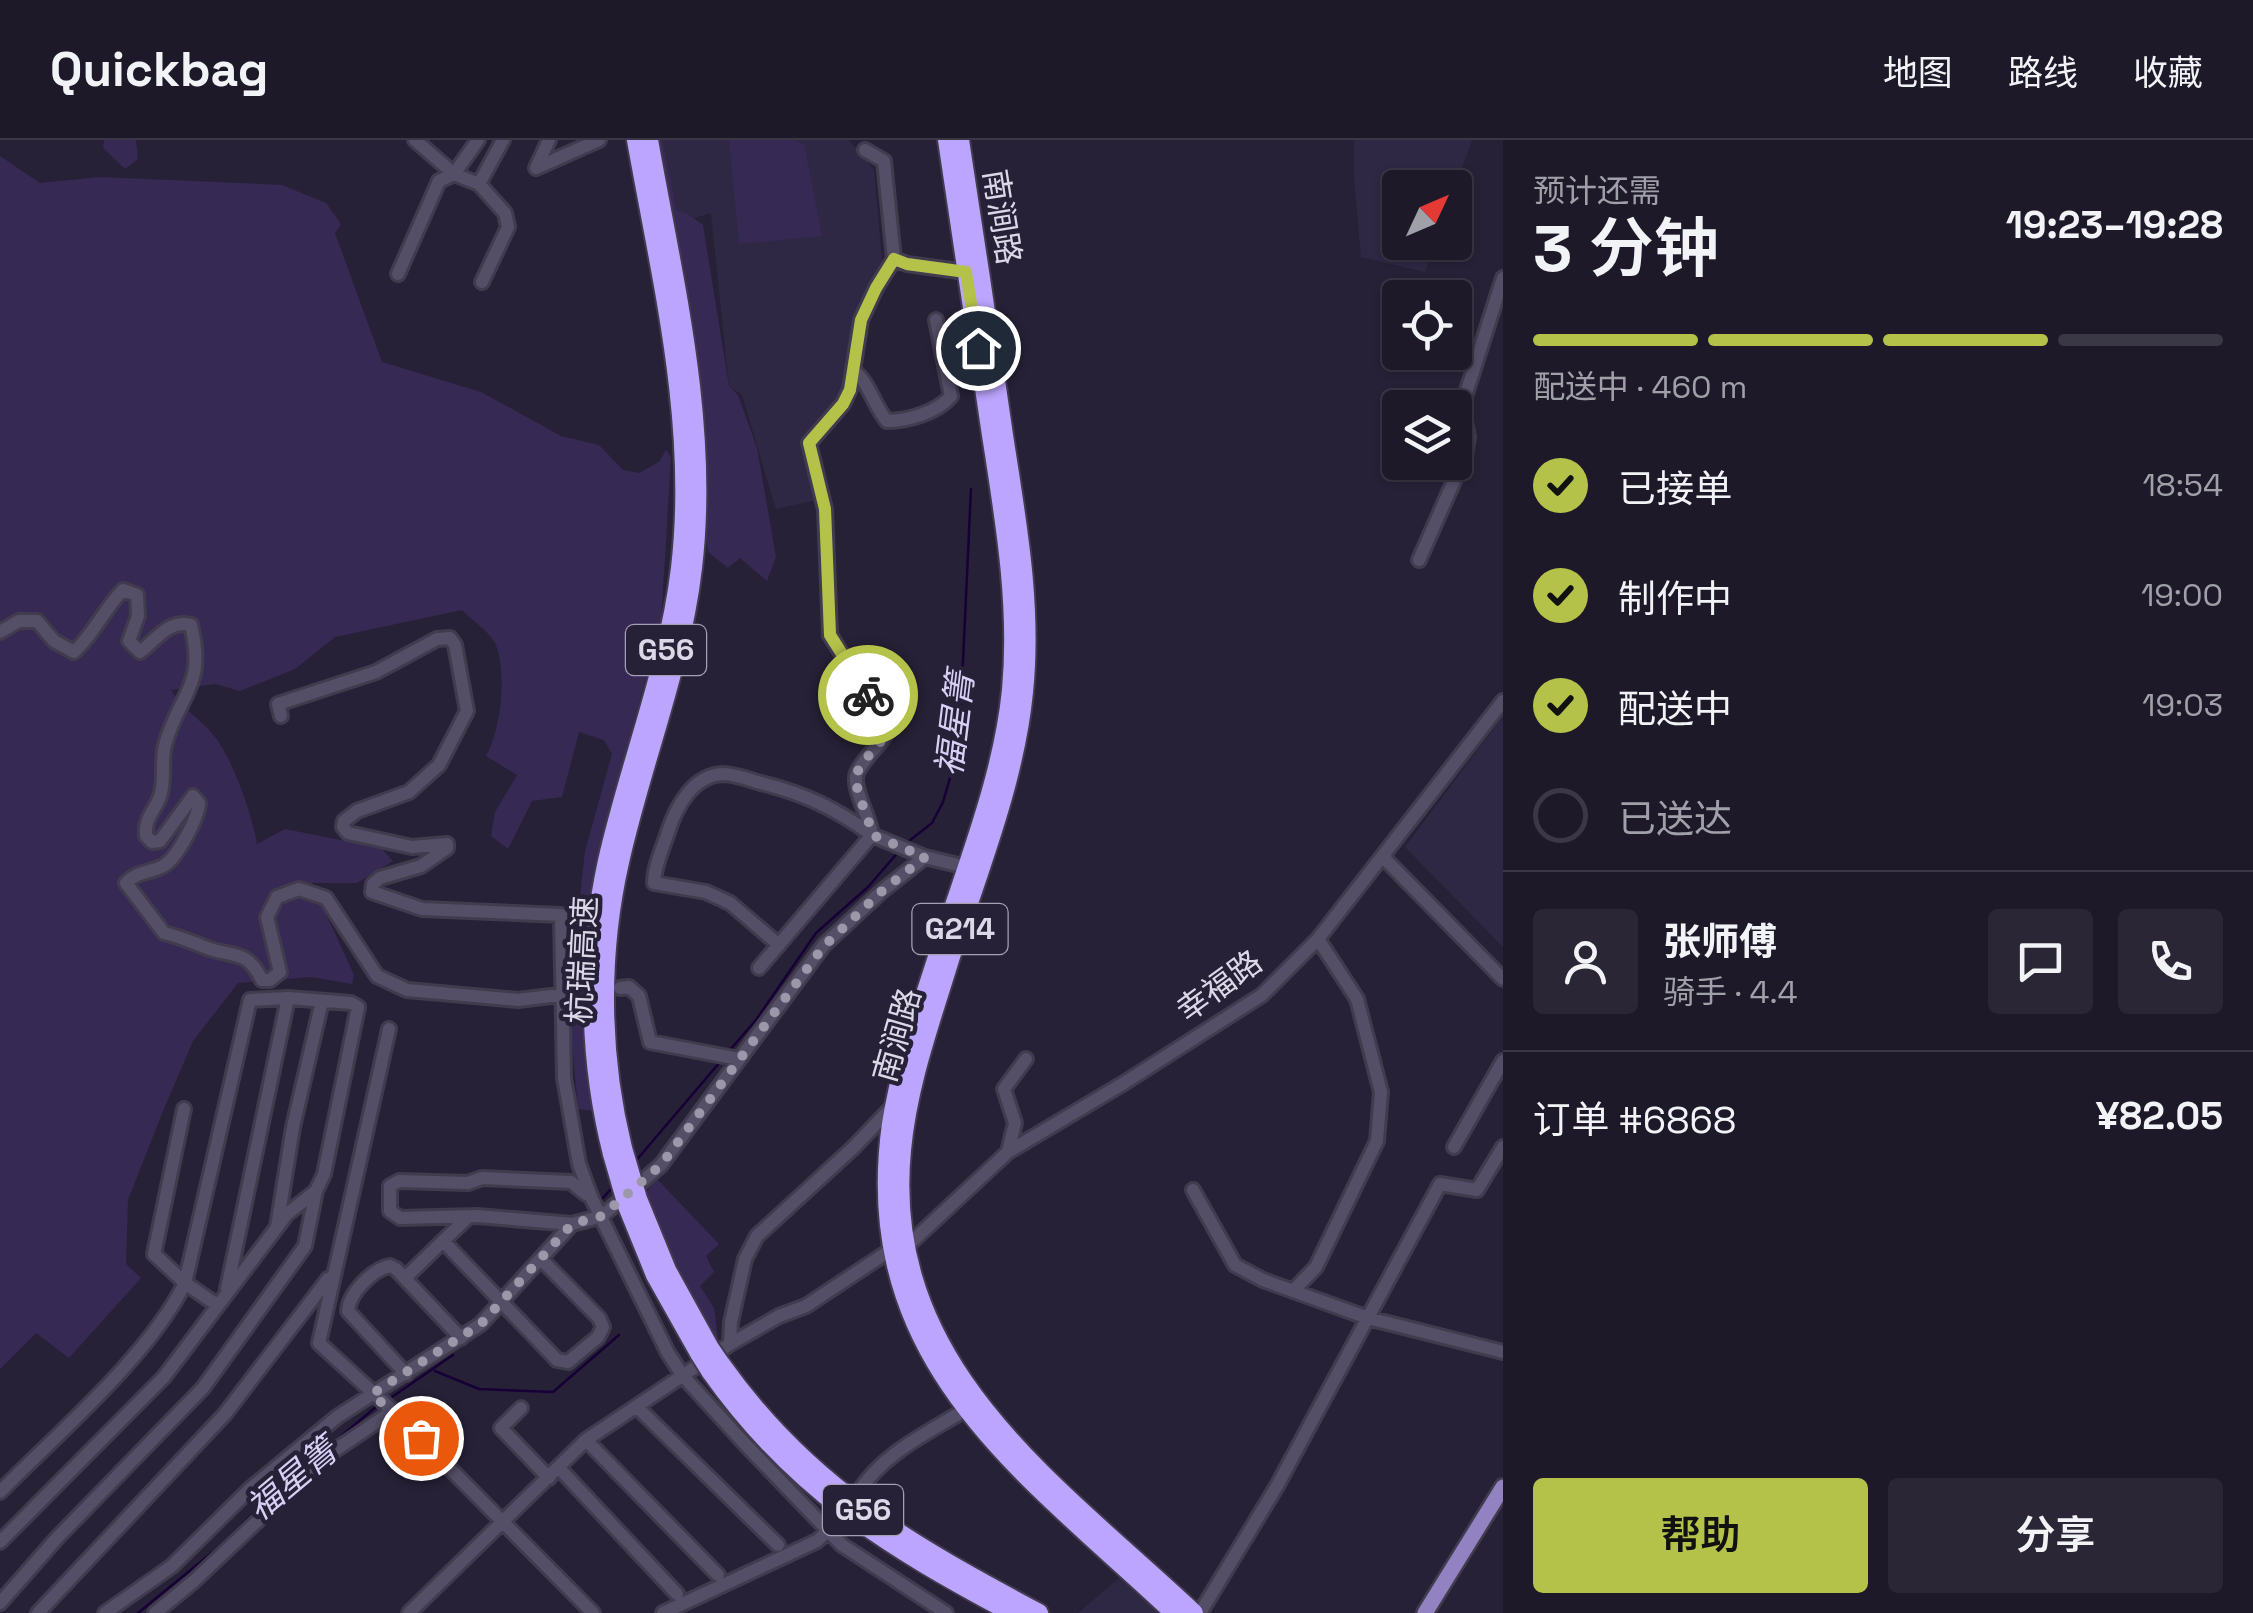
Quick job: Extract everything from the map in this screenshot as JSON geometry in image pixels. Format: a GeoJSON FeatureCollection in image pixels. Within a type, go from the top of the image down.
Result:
{"type":"FeatureCollection","features":[{"type":"Feature","properties":{"kind":"highway","name":"杭瑞高速"},"geometry":{"type":"LineString","coordinates":[[636,140],[678,381],[685,492],[672,621],[611,844],[597,924],[593,978],[595,1052],[618,1151],[633,1202],[710,1359],[765,1440],[845,1513],[908,1557],[1012,1613]]}},
{"type":"Feature","properties":{"kind":"highway","name":"杭瑞高速"},"geometry":{"type":"LineString","coordinates":[[618,1151],[607,1039],[609,926],[624,847],[681,642],[698,511],[689,369],[649,140]]}},
{"type":"Feature","properties":{"kind":"highway","name":"南涧路"},"geometry":{"type":"LineString","coordinates":[[946,140],[1010,559],[1013,648],[1004,737],[910,1094],[900,1178],[898,1249],[932,1329],[982,1411],[1032,1464],[1197,1613]]}},
{"type":"Feature","properties":{"kind":"highway","name":"南涧路"},"geometry":{"type":"LineString","coordinates":[[960,140],[1026,591],[1026,666],[1021,716],[1006,781],[914,1026],[895,1104],[886,1177],[904,1294],[920,1334],[965,1410],[1022,1474],[1174,1613]]}},
{"type":"Feature","properties":{"kind":"highway","name":"杭瑞高速"},"geometry":{"type":"LineString","coordinates":[[710,1359],[774,1431],[853,1503],[915,1546],[1039,1613]]}},
{"type":"Feature","properties":{"kind":"main road"},"geometry":{"type":"LineString","coordinates":[[1425,1613],[1503,1488]]}},
{"type":"Feature","properties":{"kind":"street"},"geometry":{"type":"LineString","coordinates":[[415,140],[454,174],[479,184],[506,214],[508,226],[482,282]]}},
{"type":"Feature","properties":{"kind":"street"},"geometry":{"type":"LineString","coordinates":[[398,274],[439,182],[454,174],[478,140]]}},
{"type":"Feature","properties":{"kind":"street"},"geometry":{"type":"LineString","coordinates":[[479,184],[503,140]]}},
{"type":"Feature","properties":{"kind":"street"},"geometry":{"type":"LineString","coordinates":[[549,140],[536,168],[599,140]]}},
{"type":"Feature","properties":{"kind":"street"},"geometry":{"type":"LineString","coordinates":[[759,968],[872,835],[870,817],[856,783],[857,774],[886,734],[883,720],[830,635],[825,509],[809,443],[843,404],[854,371],[861,320],[894,259],[884,162],[865,150]]}},
{"type":"Feature","properties":{"kind":"street"},"geometry":{"type":"LineString","coordinates":[[894,259],[966,272]]}},
{"type":"Feature","properties":{"kind":"street"},"geometry":{"type":"LineString","coordinates":[[1419,560],[1465,456],[1468,437],[1462,406],[1503,278]]}},
{"type":"Feature","properties":{"kind":"street"},"geometry":{"type":"LineString","coordinates":[[854,371],[863,378],[888,422],[945,404],[951,396],[950,378],[936,320]]}},
{"type":"Feature","properties":{"kind":"street"},"geometry":{"type":"LineString","coordinates":[[0,632],[19,621],[37,621],[54,640],[74,652],[123,590],[138,595],[138,616],[129,641],[140,652],[169,627],[181,622],[191,625],[196,664],[194,684],[180,706],[164,748],[161,796],[146,816],[146,836],[152,842],[160,841],[193,796],[199,803],[198,817],[169,862],[132,876],[126,883],[164,933],[212,950],[237,953],[262,980],[270,980],[280,972],[268,917],[276,897],[299,889],[326,898],[377,976],[407,990],[518,1000],[576,993]]}},
{"type":"Feature","properties":{"kind":"street"},"geometry":{"type":"LineString","coordinates":[[280,716],[278,704],[376,672],[436,640],[450,638],[456,646],[468,704],[439,765],[410,792],[357,811],[344,821],[343,827],[348,832],[412,847],[448,844],[421,866],[380,878],[372,892],[422,909],[561,914],[564,1078],[579,1164],[646,1312],[683,1376],[833,1526],[856,1557],[946,1613]]}},
{"type":"Feature","properties":{"kind":"street","name":"幸福路"},"geometry":{"type":"LineString","coordinates":[[409,1613],[586,1440],[730,1344],[779,1316],[806,1306],[898,1249],[1008,1152],[1262,996],[1318,938],[1503,700]]}},
{"type":"Feature","properties":{"kind":"street"},"geometry":{"type":"LineString","coordinates":[[779,945],[730,904],[706,892],[654,883],[675,810],[684,797],[708,779],[722,774],[805,794],[847,816],[872,835],[925,857],[972,869]]}},
{"type":"Feature","properties":{"kind":"street"},"geometry":{"type":"LineString","coordinates":[[1386,854],[1503,970]]}},
{"type":"Feature","properties":{"kind":"street"},"geometry":{"type":"LineString","coordinates":[[1386,854],[1386,860],[1503,979]]}},
{"type":"Feature","properties":{"kind":"street"},"geometry":{"type":"LineString","coordinates":[[105,1613],[325,1457],[383,1403],[406,1374],[462,1338],[502,1302],[572,1224],[661,1165],[735,1059],[824,946],[925,857]]}},
{"type":"Feature","properties":{"kind":"street"},"geometry":{"type":"LineString","coordinates":[[1293,1291],[1316,1268],[1378,1141],[1381,1092],[1357,998],[1318,938]]}},
{"type":"Feature","properties":{"kind":"street"},"geometry":{"type":"LineString","coordinates":[[620,988],[630,988],[639,996],[650,1042],[735,1059]]}},
{"type":"Feature","properties":{"kind":"street"},"geometry":{"type":"LineString","coordinates":[[221,1300],[288,998]]}},
{"type":"Feature","properties":{"kind":"street"},"geometry":{"type":"LineString","coordinates":[[0,1492],[140,1348],[185,1283],[250,1000],[288,998],[358,1008],[305,1246],[203,1388],[0,1603]]}},
{"type":"Feature","properties":{"kind":"street"},"geometry":{"type":"LineString","coordinates":[[276,1229],[293,1127],[322,1001]]}},
{"type":"Feature","properties":{"kind":"street"},"geometry":{"type":"LineString","coordinates":[[389,1029],[319,1343],[504,1520],[593,1613]]}},
{"type":"Feature","properties":{"kind":"street"},"geometry":{"type":"LineString","coordinates":[[1008,1152],[1015,1123],[1004,1089],[1026,1060]]}},
{"type":"Feature","properties":{"kind":"street"},"geometry":{"type":"LineString","coordinates":[[1454,1147],[1503,1061]]}},
{"type":"Feature","properties":{"kind":"street"},"geometry":{"type":"LineString","coordinates":[[730,1344],[730,1322],[745,1259],[757,1236],[895,1104]]}},
{"type":"Feature","properties":{"kind":"street"},"geometry":{"type":"LineString","coordinates":[[184,1109],[154,1254],[185,1283],[221,1300]]}},
{"type":"Feature","properties":{"kind":"street"},"geometry":{"type":"LineString","coordinates":[[1197,1613],[1277,1486],[1440,1184],[1477,1190],[1503,1147]]}},
{"type":"Feature","properties":{"kind":"street"},"geometry":{"type":"LineString","coordinates":[[572,1224],[478,1216],[394,1216],[388,1208],[390,1186],[399,1180],[468,1183],[482,1178],[571,1182],[598,1208]]}},
{"type":"Feature","properties":{"kind":"street"},"geometry":{"type":"LineString","coordinates":[[1194,1190],[1235,1265],[1368,1318],[1503,1352]]}},
{"type":"Feature","properties":{"kind":"street"},"geometry":{"type":"LineString","coordinates":[[0,1542],[164,1377],[288,1214],[316,1191]]}},
{"type":"Feature","properties":{"kind":"street"},"geometry":{"type":"LineString","coordinates":[[405,1278],[466,1219]]}},
{"type":"Feature","properties":{"kind":"street"},"geometry":{"type":"LineString","coordinates":[[444,1241],[560,1362],[573,1360],[598,1337],[602,1327],[599,1318],[542,1259]]}},
{"type":"Feature","properties":{"kind":"street"},"geometry":{"type":"LineString","coordinates":[[406,1374],[348,1310],[350,1298],[382,1267],[393,1267],[462,1338]]}},
{"type":"Feature","properties":{"kind":"street"},"geometry":{"type":"LineString","coordinates":[[38,1613],[225,1414],[332,1274]]}},
{"type":"Feature","properties":{"kind":"street"},"geometry":{"type":"LineString","coordinates":[[154,1613],[337,1416],[383,1403]]}},
{"type":"Feature","properties":{"kind":"street"},"geometry":{"type":"LineString","coordinates":[[637,1407],[778,1546]]}},
{"type":"Feature","properties":{"kind":"street"},"geometry":{"type":"LineString","coordinates":[[522,1408],[501,1428],[554,1473],[678,1594]]}},
{"type":"Feature","properties":{"kind":"street"},"geometry":{"type":"LineString","coordinates":[[858,1493],[883,1463],[965,1410]]}},
{"type":"Feature","properties":{"kind":"street"},"geometry":{"type":"LineString","coordinates":[[586,1440],[718,1576]]}},
{"type":"Feature","properties":{"kind":"street"},"geometry":{"type":"LineString","coordinates":[[662,1613],[777,1562],[833,1526]]}},
{"type":"Feature","properties":{"kind":"shaded area"},"geometry":{"type":"Polygon","coordinates":[[[104,140],[136,140],[138,159],[125,169],[103,148],[104,140]]]}},
{"type":"Feature","properties":{"kind":"shaded area"},"geometry":{"type":"Polygon","coordinates":[[[654,140],[663,140],[677,211],[703,225],[729,386],[738,395],[757,448],[776,557],[767,581],[740,558],[728,568],[708,552],[654,140]]]}},
{"type":"Feature","properties":{"kind":"shaded area"},"geometry":{"type":"Polygon","coordinates":[[[663,140],[849,140],[874,170],[882,260],[856,323],[840,399],[800,445],[821,499],[776,509],[742,395],[729,386],[711,213],[694,218],[677,212],[663,140]]]}},
{"type":"Feature","properties":{"kind":"shaded area"},"geometry":{"type":"Polygon","coordinates":[[[729,140],[793,140],[804,144],[822,236],[739,244],[729,140]]]}},
{"type":"Feature","properties":{"kind":"shaded area"},"geometry":{"type":"Polygon","coordinates":[[[1354,140],[1472,140],[1461,170],[1382,170],[1382,260],[1429,260],[1425,272],[1361,257],[1354,140]]]}},
{"type":"Feature","properties":{"kind":"shaded area"},"geometry":{"type":"Polygon","coordinates":[[[0,156],[40,183],[101,177],[282,185],[326,203],[341,224],[335,233],[382,362],[481,392],[561,436],[599,445],[623,470],[639,473],[659,462],[666,450],[671,457],[661,623],[601,842],[586,930],[581,1021],[594,1111],[578,1109],[566,981],[568,919],[579,906],[585,851],[612,754],[604,740],[579,732],[562,797],[532,801],[508,849],[491,836],[495,812],[517,775],[486,756],[501,702],[499,657],[490,636],[462,610],[335,637],[295,669],[240,691],[215,684],[171,690],[224,751],[242,791],[257,844],[285,829],[381,848],[393,861],[357,883],[312,883],[354,975],[352,984],[311,977],[238,983],[193,1041],[128,1200],[126,1264],[141,1278],[69,1358],[36,1333],[0,1369],[0,156]]]}},
{"type":"Feature","properties":{"kind":"shaded area"},"geometry":{"type":"Polygon","coordinates":[[[1503,716],[1503,947],[1405,847],[1503,716]]]}},
{"type":"Feature","properties":{"kind":"shaded area"},"geometry":{"type":"Polygon","coordinates":[[[656,1178],[719,1244],[706,1256],[714,1272],[700,1286],[714,1308],[718,1339],[713,1340],[686,1295],[644,1196],[656,1178]]]}},
{"type":"Feature","properties":{"kind":"shaded area"},"geometry":{"type":"Polygon","coordinates":[[[1119,1578],[1159,1613],[1078,1613],[1119,1578]]]}},
{"type":"Feature","properties":{"kind":"waterway","name":"福星箐"},"geometry":{"type":"LineString","coordinates":[[905,844],[932,823],[943,802],[959,747],[971,489]]}},
{"type":"Feature","properties":{"kind":"waterway","name":"福星箐"},"geometry":{"type":"LineString","coordinates":[[728,1052],[756,1020],[816,933],[868,887],[900,850]]}},
{"type":"Feature","properties":{"kind":"waterway","name":"福星箐"},"geometry":{"type":"LineString","coordinates":[[634,1163],[720,1062]]}},
{"type":"Feature","properties":{"kind":"waterway","name":"福星箐"},"geometry":{"type":"LineString","coordinates":[[601,1200],[612,1188]]}},
{"type":"Feature","properties":{"kind":"waterway"},"geometry":{"type":"LineString","coordinates":[[435,1371],[479,1389],[553,1392],[619,1335]]}},
{"type":"Feature","properties":{"kind":"waterway","name":"福星箐"},"geometry":{"type":"LineString","coordinates":[[389,1399],[453,1355]]}},
{"type":"Feature","properties":{"kind":"waterway","name":"福星箐"},"geometry":{"type":"LineString","coordinates":[[138,1613],[219,1547],[274,1493],[377,1406]]}},
{"type":"Feature","properties":{"kind":"way so far"},"geometry":{"type":"LineString","coordinates":[[421,1438],[372,1394],[481,1324],[572,1224],[602,1216],[661,1165],[824,946],[925,857],[872,835],[870,817],[858,793],[857,774],[886,734],[883,720],[868,695]]}},
{"type":"Feature","properties":{"kind":"route"},"geometry":{"type":"LineString","coordinates":[[868,695],[830,635],[825,509],[809,443],[843,404],[850,390],[861,320],[894,259],[966,272],[978,348]]}}]}
